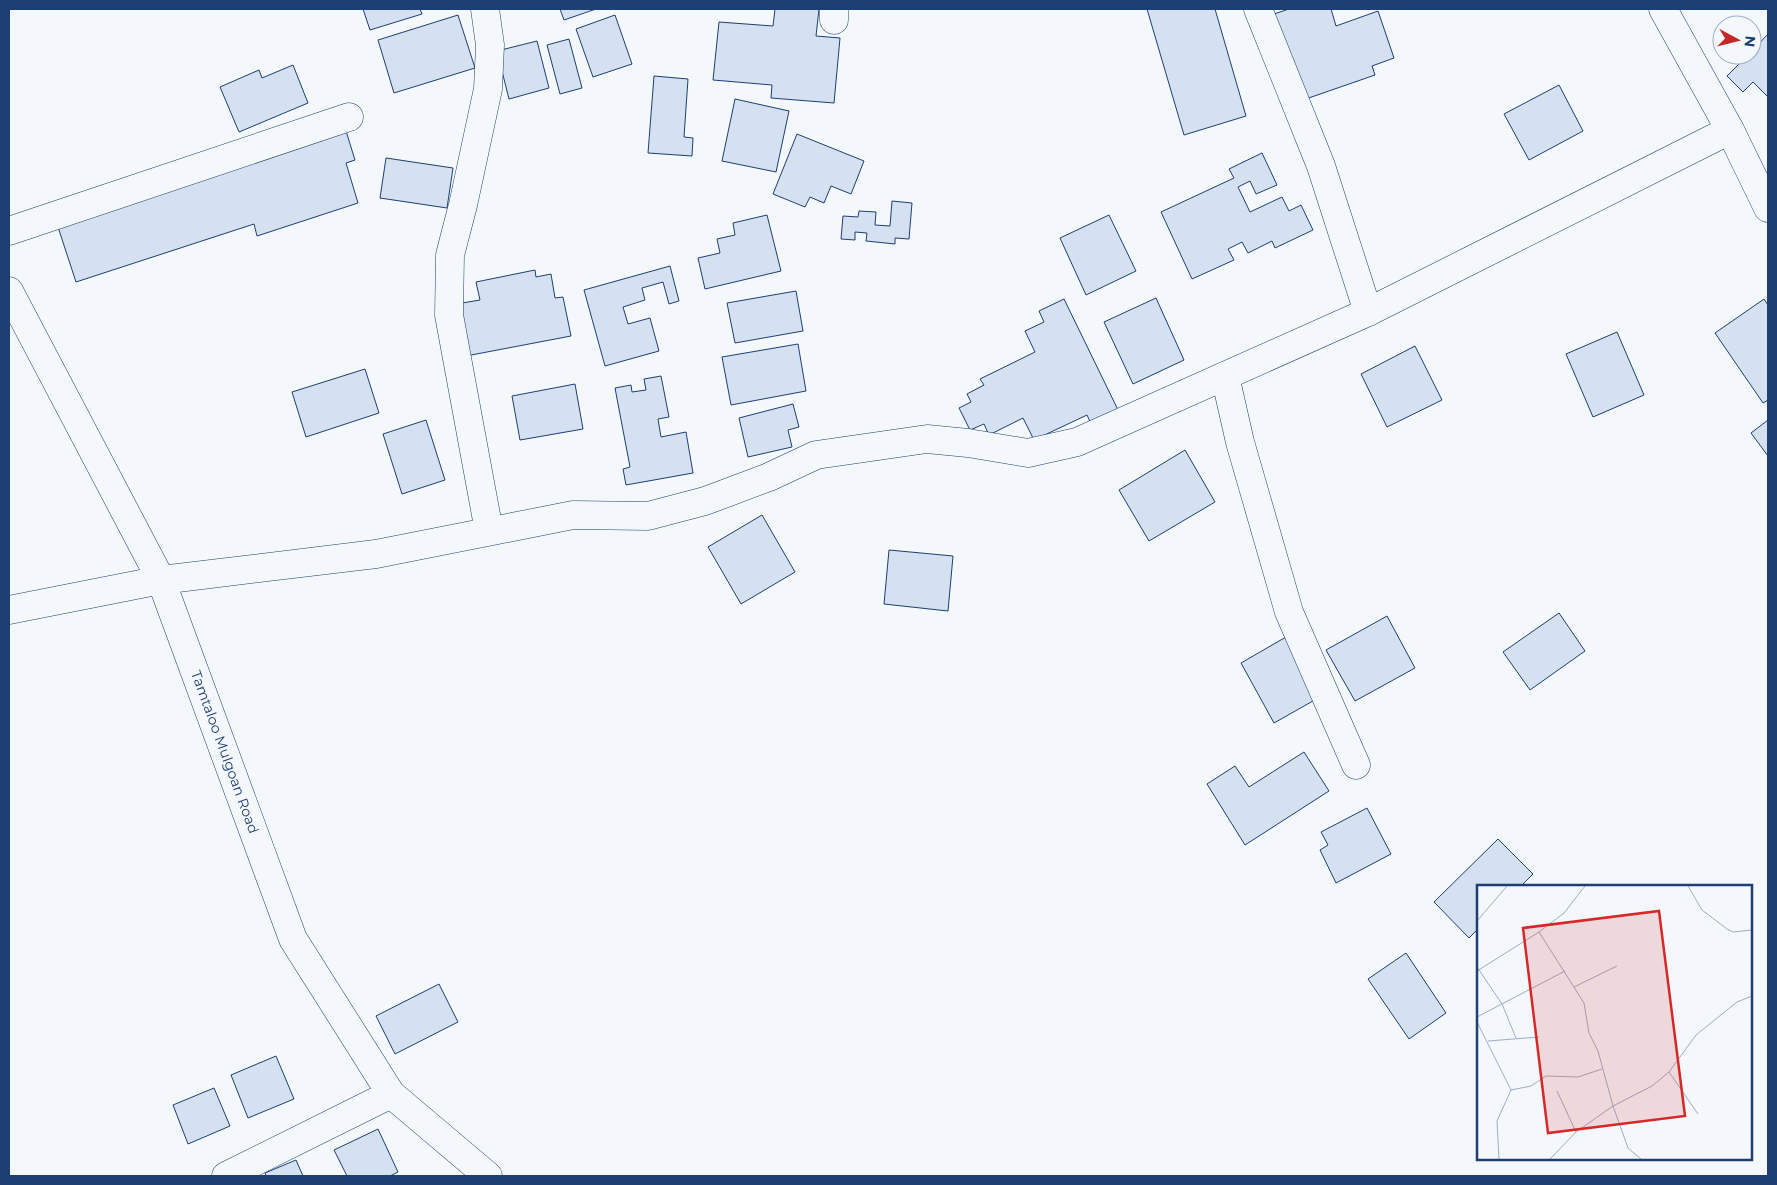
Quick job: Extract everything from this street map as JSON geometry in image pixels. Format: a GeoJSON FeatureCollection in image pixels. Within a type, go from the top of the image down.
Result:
{"type":"FeatureCollection","features":[{"type":"Feature","properties":{"kind":"street"},"geometry":{"type":"LineString","coordinates":[[485,9],[490,45],[488,89],[463,205],[450,255],[449,315],[489,531]]}},
{"type":"Feature","properties":{"kind":"street"},"geometry":{"type":"LineString","coordinates":[[1258,9],[1321,166],[1368,312]]}},
{"type":"Feature","properties":{"kind":"street"},"geometry":{"type":"LineString","coordinates":[[1663,9],[1730,130],[1768,208]]}},
{"type":"Feature","properties":{"kind":"street"},"geometry":{"type":"LineString","coordinates":[[9,231],[349,117]]}},
{"type":"Feature","properties":{"kind":"street"},"geometry":{"type":"LineString","coordinates":[[9,610],[162,580],[376,554],[573,515],[648,516],[705,501],[769,478],[816,455],[927,439],[968,443],[1028,453],[1077,442],[1368,312],[1730,130]]}},
{"type":"Feature","properties":{"kind":"street","name":"Tamtaloo Mulgoan Road"},"geometry":{"type":"LineString","coordinates":[[9,291],[162,580],[293,938],[391,1094],[488,1176]]}},
{"type":"Feature","properties":{"kind":"street"},"geometry":{"type":"LineString","coordinates":[[1225,376],[1240,442],[1289,612],[1356,765]]}},
{"type":"Feature","properties":{"kind":"street"},"geometry":{"type":"LineString","coordinates":[[226,1176],[391,1094]]}},
{"type":"Feature","properties":{"kind":"building"},"geometry":{"type":"Polygon","coordinates":[[[363,9],[420,9],[422,14],[370,30],[363,9]]]}},
{"type":"Feature","properties":{"kind":"building"},"geometry":{"type":"Polygon","coordinates":[[[560,9],[596,9],[564,20],[560,9]]]}},
{"type":"Feature","properties":{"kind":"building"},"geometry":{"type":"Polygon","coordinates":[[[775,9],[819,9],[816,36],[840,38],[834,103],[771,98],[772,85],[713,80],[719,22],[773,26],[775,9]]]}},
{"type":"Feature","properties":{"kind":"building"},"geometry":{"type":"Polygon","coordinates":[[[1147,9],[1215,9],[1246,116],[1184,135],[1147,9]]]}},
{"type":"Feature","properties":{"kind":"building"},"geometry":{"type":"Polygon","coordinates":[[[1289,9],[1331,9],[1336,26],[1378,11],[1394,58],[1372,66],[1375,75],[1300,101],[1271,15],[1289,9]]]}},
{"type":"Feature","properties":{"kind":"building"},"geometry":{"type":"Polygon","coordinates":[[[458,15],[475,68],[394,93],[378,40],[458,15]]]}},
{"type":"Feature","properties":{"kind":"building"},"geometry":{"type":"Polygon","coordinates":[[[615,15],[632,64],[593,77],[576,29],[615,15]]]}},
{"type":"Feature","properties":{"kind":"building"},"geometry":{"type":"Polygon","coordinates":[[[1768,34],[1768,97],[1753,82],[1743,92],[1727,76],[1738,65],[1762,65],[1762,40],[1768,34]]]}},
{"type":"Feature","properties":{"kind":"building"},"geometry":{"type":"Polygon","coordinates":[[[569,39],[582,88],[560,94],[547,45],[569,39]]]}},
{"type":"Feature","properties":{"kind":"building"},"geometry":{"type":"Polygon","coordinates":[[[537,41],[549,88],[509,99],[497,51],[537,41]]]}},
{"type":"Feature","properties":{"kind":"building"},"geometry":{"type":"Polygon","coordinates":[[[293,65],[308,103],[239,132],[220,87],[259,70],[262,78],[293,65]]]}},
{"type":"Feature","properties":{"kind":"building"},"geometry":{"type":"Polygon","coordinates":[[[654,76],[688,79],[684,137],[693,138],[692,156],[648,153],[654,76]]]}},
{"type":"Feature","properties":{"kind":"building"},"geometry":{"type":"Polygon","coordinates":[[[1559,85],[1583,131],[1529,160],[1504,114],[1559,85]]]}},
{"type":"Feature","properties":{"kind":"building"},"geometry":{"type":"Polygon","coordinates":[[[735,99],[789,111],[776,172],[722,161],[735,99]]]}},
{"type":"Feature","properties":{"kind":"building"},"geometry":{"type":"Polygon","coordinates":[[[346,131],[355,160],[346,163],[358,203],[257,236],[254,224],[76,282],[57,224],[346,131]]]}},
{"type":"Feature","properties":{"kind":"building"},"geometry":{"type":"Polygon","coordinates":[[[797,134],[864,161],[851,194],[831,186],[824,203],[810,197],[805,207],[773,194],[797,134]]]}},
{"type":"Feature","properties":{"kind":"building"},"geometry":{"type":"Polygon","coordinates":[[[1262,153],[1277,185],[1256,194],[1250,181],[1238,187],[1250,212],[1282,197],[1289,211],[1301,205],[1313,230],[1275,248],[1272,241],[1248,253],[1242,242],[1228,249],[1234,260],[1192,279],[1161,212],[1234,178],[1229,169],[1262,153]]]}},
{"type":"Feature","properties":{"kind":"building"},"geometry":{"type":"Polygon","coordinates":[[[386,158],[453,168],[447,208],[380,198],[386,158]]]}},
{"type":"Feature","properties":{"kind":"building"},"geometry":{"type":"Polygon","coordinates":[[[892,201],[912,203],[909,239],[895,238],[895,244],[866,241],[867,233],[855,232],[855,240],[841,239],[843,216],[858,217],[859,211],[876,212],[875,225],[890,226],[892,201]]]}},
{"type":"Feature","properties":{"kind":"building"},"geometry":{"type":"Polygon","coordinates":[[[767,215],[781,271],[705,289],[698,258],[720,253],[717,239],[735,235],[733,223],[767,215]]]}},
{"type":"Feature","properties":{"kind":"building"},"geometry":{"type":"Polygon","coordinates":[[[1109,215],[1136,271],[1086,295],[1060,238],[1109,215]]]}},
{"type":"Feature","properties":{"kind":"building"},"geometry":{"type":"Polygon","coordinates":[[[670,266],[679,301],[669,304],[663,282],[642,288],[645,300],[623,307],[628,324],[650,318],[659,351],[605,366],[584,290],[670,266]]]}},
{"type":"Feature","properties":{"kind":"building"},"geometry":{"type":"Polygon","coordinates":[[[535,270],[536,277],[551,274],[555,298],[563,297],[571,336],[466,356],[456,304],[480,300],[476,282],[535,270]]]}},
{"type":"Feature","properties":{"kind":"building"},"geometry":{"type":"Polygon","coordinates":[[[796,291],[803,331],[735,343],[727,303],[796,291]]]}},
{"type":"Feature","properties":{"kind":"building"},"geometry":{"type":"Polygon","coordinates":[[[1156,298],[1184,360],[1133,384],[1104,322],[1156,298]]]}},
{"type":"Feature","properties":{"kind":"building"},"geometry":{"type":"Polygon","coordinates":[[[1064,299],[1120,414],[1093,428],[1087,415],[1034,440],[1023,418],[989,435],[984,424],[970,430],[959,408],[971,402],[967,394],[984,385],[980,379],[1035,352],[1025,331],[1044,322],[1039,311],[1064,299]]]}},
{"type":"Feature","properties":{"kind":"building"},"geometry":{"type":"Polygon","coordinates":[[[1764,299],[1768,305],[1768,400],[1763,403],[1715,333],[1764,299]]]}},
{"type":"Feature","properties":{"kind":"building"},"geometry":{"type":"Polygon","coordinates":[[[1617,332],[1644,395],[1593,417],[1566,354],[1617,332]]]}},
{"type":"Feature","properties":{"kind":"building"},"geometry":{"type":"Polygon","coordinates":[[[798,344],[806,391],[731,405],[722,357],[798,344]]]}},
{"type":"Feature","properties":{"kind":"building"},"geometry":{"type":"Polygon","coordinates":[[[1415,346],[1442,400],[1387,427],[1361,374],[1415,346]]]}},
{"type":"Feature","properties":{"kind":"building"},"geometry":{"type":"Polygon","coordinates":[[[365,369],[379,413],[306,437],[292,392],[365,369]]]}},
{"type":"Feature","properties":{"kind":"building"},"geometry":{"type":"Polygon","coordinates":[[[661,376],[669,417],[658,419],[661,437],[686,432],[693,473],[626,485],[623,469],[630,467],[615,388],[631,385],[632,392],[646,390],[644,379],[661,376]]]}},
{"type":"Feature","properties":{"kind":"building"},"geometry":{"type":"Polygon","coordinates":[[[575,384],[583,429],[520,440],[512,396],[575,384]]]}},
{"type":"Feature","properties":{"kind":"building"},"geometry":{"type":"Polygon","coordinates":[[[793,404],[799,427],[788,430],[792,447],[748,457],[739,418],[793,404]]]}},
{"type":"Feature","properties":{"kind":"building"},"geometry":{"type":"Polygon","coordinates":[[[426,420],[445,480],[402,494],[383,434],[426,420]]]}},
{"type":"Feature","properties":{"kind":"building"},"geometry":{"type":"Polygon","coordinates":[[[1768,420],[1768,456],[1751,433],[1768,420]]]}},
{"type":"Feature","properties":{"kind":"building"},"geometry":{"type":"Polygon","coordinates":[[[1185,450],[1215,502],[1149,541],[1119,490],[1185,450]]]}},
{"type":"Feature","properties":{"kind":"building"},"geometry":{"type":"Polygon","coordinates":[[[762,515],[795,572],[741,604],[708,547],[762,515]]]}},
{"type":"Feature","properties":{"kind":"building"},"geometry":{"type":"Polygon","coordinates":[[[889,550],[953,556],[948,611],[884,604],[889,550]]]}},
{"type":"Feature","properties":{"kind":"building"},"geometry":{"type":"Polygon","coordinates":[[[1559,613],[1585,651],[1530,690],[1503,652],[1559,613]]]}},
{"type":"Feature","properties":{"kind":"building"},"geometry":{"type":"Polygon","coordinates":[[[1387,616],[1415,668],[1355,701],[1326,650],[1387,616]]]}},
{"type":"Feature","properties":{"kind":"building"},"geometry":{"type":"Polygon","coordinates":[[[1286,637],[1320,697],[1274,723],[1241,663],[1286,637]]]}},
{"type":"Feature","properties":{"kind":"building"},"geometry":{"type":"Polygon","coordinates":[[[1304,752],[1329,791],[1245,845],[1207,784],[1235,766],[1249,787],[1304,752]]]}},
{"type":"Feature","properties":{"kind":"building"},"geometry":{"type":"Polygon","coordinates":[[[1367,808],[1391,854],[1336,883],[1320,850],[1328,845],[1321,832],[1367,808]]]}},
{"type":"Feature","properties":{"kind":"building"},"geometry":{"type":"Polygon","coordinates":[[[1498,839],[1533,874],[1522,885],[1477,885],[1477,930],[1469,938],[1434,902],[1498,839]]]}},
{"type":"Feature","properties":{"kind":"building"},"geometry":{"type":"Polygon","coordinates":[[[1406,953],[1446,1013],[1409,1039],[1368,979],[1406,953]]]}},
{"type":"Feature","properties":{"kind":"building"},"geometry":{"type":"Polygon","coordinates":[[[439,984],[458,1022],[395,1054],[376,1016],[439,984]]]}},
{"type":"Feature","properties":{"kind":"building"},"geometry":{"type":"Polygon","coordinates":[[[276,1056],[294,1099],[248,1118],[231,1075],[276,1056]]]}},
{"type":"Feature","properties":{"kind":"building"},"geometry":{"type":"Polygon","coordinates":[[[214,1088],[230,1126],[188,1144],[173,1105],[214,1088]]]}},
{"type":"Feature","properties":{"kind":"building"},"geometry":{"type":"Polygon","coordinates":[[[378,1129],[398,1172],[390,1176],[347,1176],[334,1150],[378,1129]]]}},
{"type":"Feature","properties":{"kind":"building"},"geometry":{"type":"Polygon","coordinates":[[[296,1160],[303,1176],[266,1176],[265,1173],[296,1160]]]}}]}
